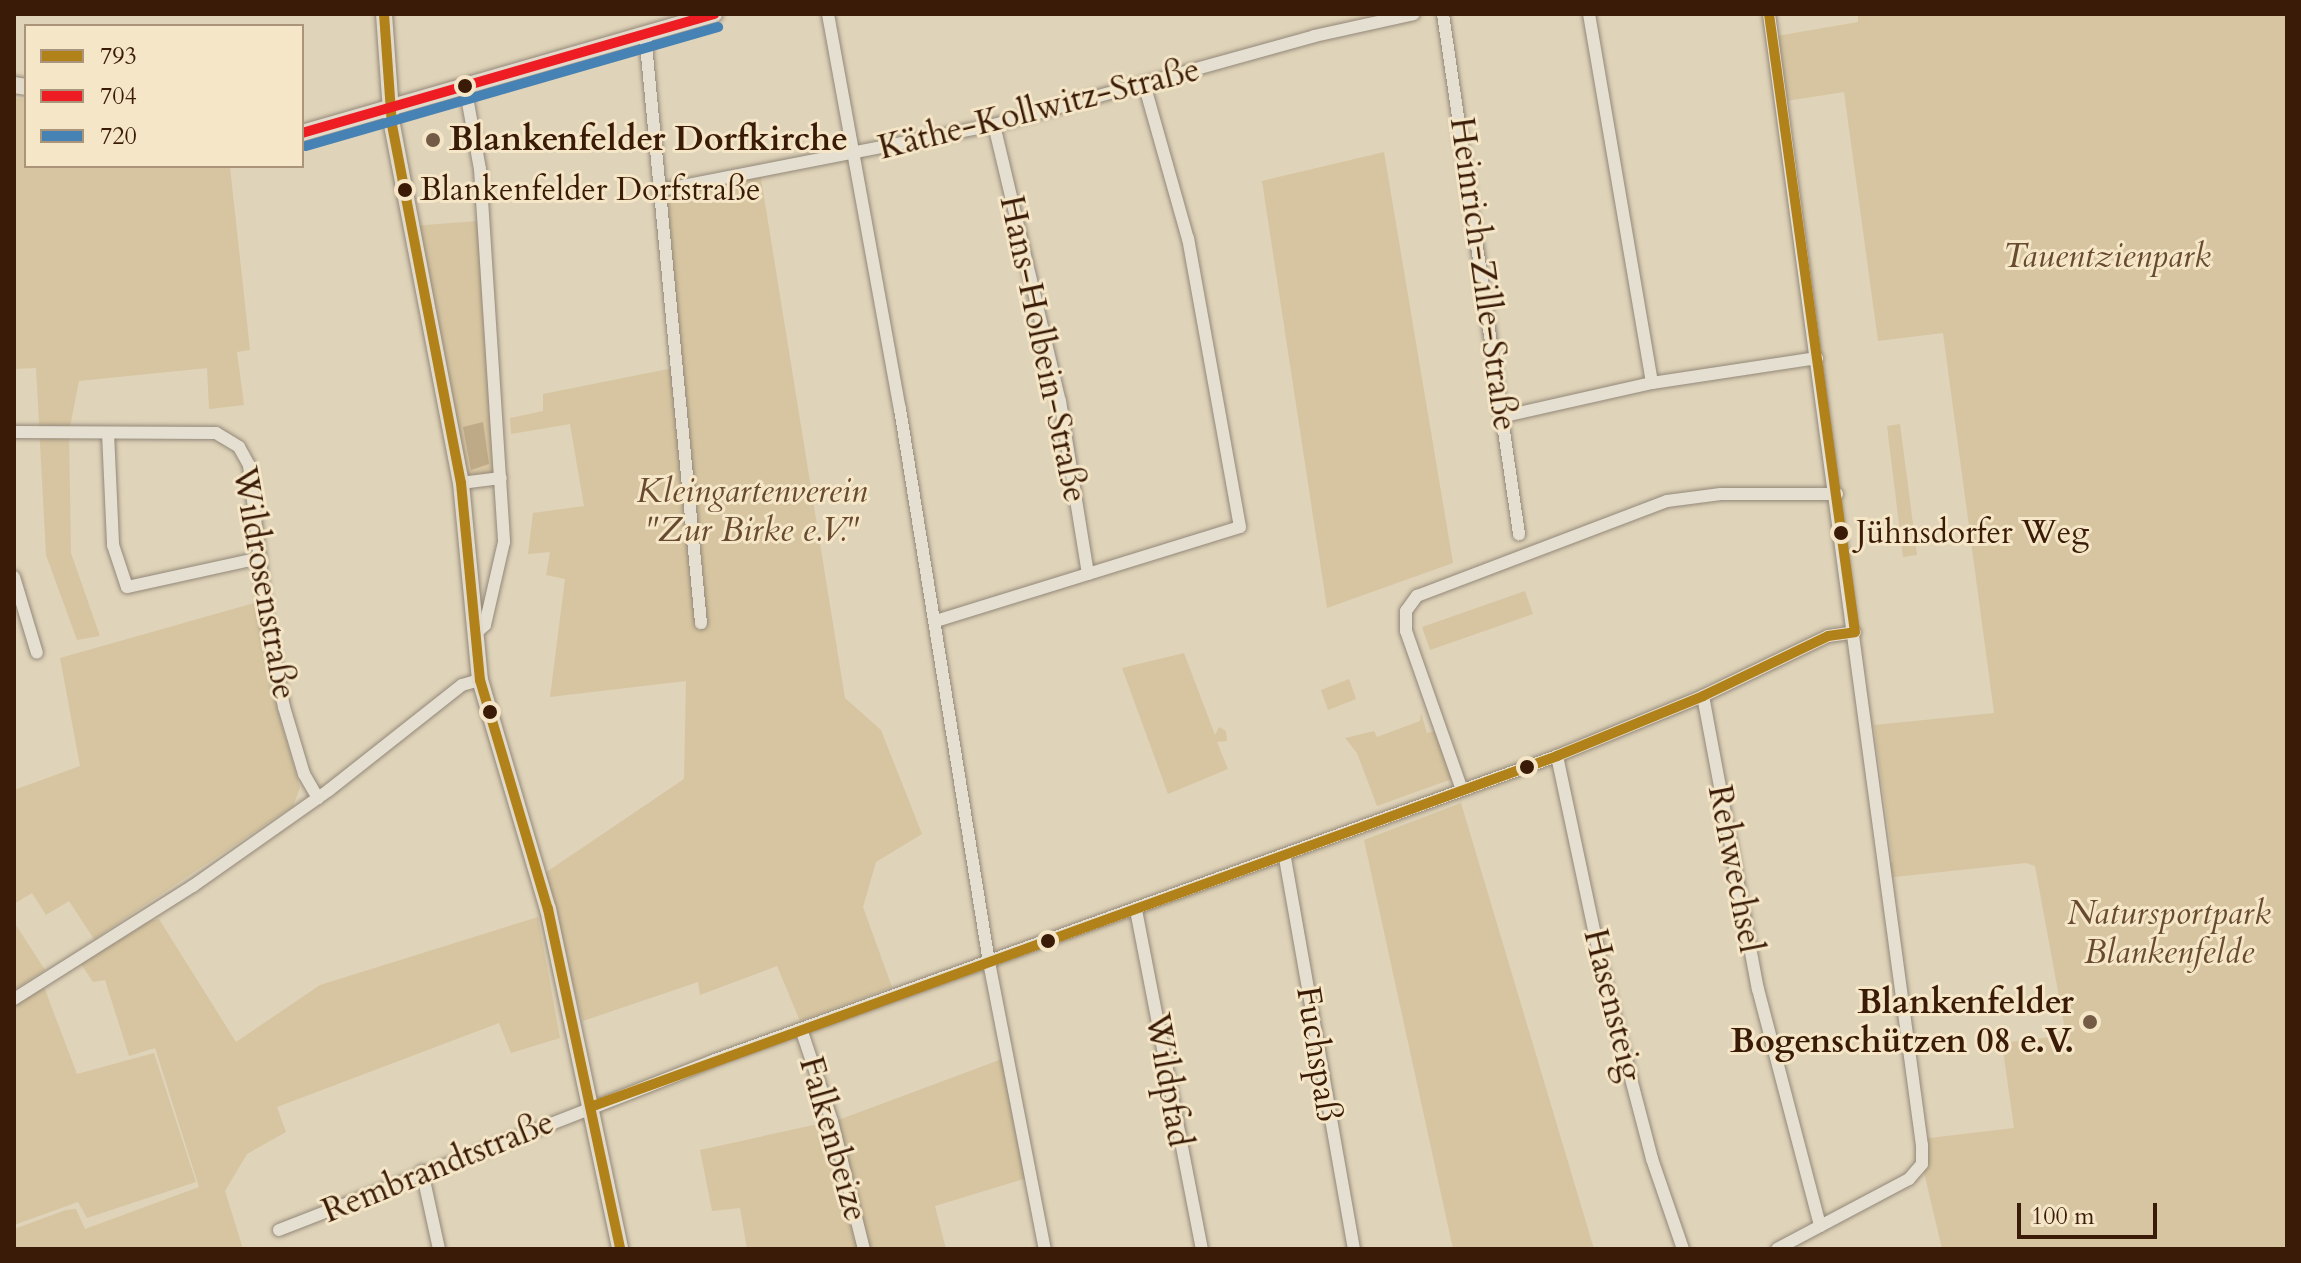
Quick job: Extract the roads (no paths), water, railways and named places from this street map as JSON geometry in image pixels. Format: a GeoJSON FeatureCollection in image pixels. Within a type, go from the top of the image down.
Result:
{"type":"FeatureCollection","features":[{"type":"Feature","properties":{"kind":"main road"},"geometry":{"type":"LineString","coordinates":[[384,14],[390,107],[461,483],[478,631],[480,680],[546,898],[593,1106],[620,1249]]}},
{"type":"Feature","properties":{"kind":"main road"},"geometry":{"type":"LineString","coordinates":[[304,132],[714,14]]}},
{"type":"Feature","properties":{"kind":"street"},"geometry":{"type":"LineString","coordinates":[[828,14],[856,156],[936,621],[989,962],[1045,1249]]}},
{"type":"Feature","properties":{"kind":"street","name":"Käthe-Kollwitz-Straße"},"geometry":{"type":"LineString","coordinates":[[662,190],[856,156],[994,125],[1314,36],[1414,14]]}},
{"type":"Feature","properties":{"kind":"street","name":"Heinrich-Zille-Straße"},"geometry":{"type":"LineString","coordinates":[[1443,14],[1505,416],[1519,534]]}},
{"type":"Feature","properties":{"kind":"street"},"geometry":{"type":"LineString","coordinates":[[1589,14],[1624,196],[1652,383]]}},
{"type":"Feature","properties":{"kind":"street"},"geometry":{"type":"LineString","coordinates":[[1769,14],[1837,494],[1922,1164],[1909,1179],[1777,1249]]}},
{"type":"Feature","properties":{"kind":"street"},"geometry":{"type":"LineString","coordinates":[[645,34],[701,623]]}},
{"type":"Feature","properties":{"kind":"street"},"geometry":{"type":"LineString","coordinates":[[936,621],[1240,527],[1188,239],[1144,84]]}},
{"type":"Feature","properties":{"kind":"street"},"geometry":{"type":"LineString","coordinates":[[465,86],[480,169],[485,317],[504,542],[485,625],[478,631]]}},
{"type":"Feature","properties":{"kind":"street","name":"Hans-Holbein-Straße"},"geometry":{"type":"LineString","coordinates":[[994,125],[1060,401],[1088,574]]}},
{"type":"Feature","properties":{"kind":"street"},"geometry":{"type":"LineString","coordinates":[[1505,416],[1652,383],[1817,358]]}},
{"type":"Feature","properties":{"kind":"street","name":"Wildrosenstraße"},"geometry":{"type":"LineString","coordinates":[[14,432],[200,432],[230,438],[249,465],[260,558],[284,707],[304,774],[318,798]]}},
{"type":"Feature","properties":{"kind":"street"},"geometry":{"type":"LineString","coordinates":[[108,433],[113,545],[127,587],[260,558]]}},
{"type":"Feature","properties":{"kind":"street"},"geometry":{"type":"LineString","coordinates":[[461,483],[501,478]]}},
{"type":"Feature","properties":{"kind":"street"},"geometry":{"type":"LineString","coordinates":[[1462,790],[1406,631],[1406,611],[1417,596],[1667,501],[1721,494],[1837,494]]}},
{"type":"Feature","properties":{"kind":"street"},"geometry":{"type":"LineString","coordinates":[[14,577],[37,653]]}},
{"type":"Feature","properties":{"kind":"street","name":"Rembrandtstraße"},"geometry":{"type":"LineString","coordinates":[[279,1230],[593,1106],[1285,858],[1557,756],[1703,696],[1828,636],[1855,632]]}},
{"type":"Feature","properties":{"kind":"street"},"geometry":{"type":"LineString","coordinates":[[14,999],[193,886],[318,798],[462,685],[480,680]]}},
{"type":"Feature","properties":{"kind":"street","name":"Rehwechsel"},"geometry":{"type":"LineString","coordinates":[[1703,696],[1761,1002],[1820,1226]]}},
{"type":"Feature","properties":{"kind":"street","name":"Hasensteig"},"geometry":{"type":"LineString","coordinates":[[1557,756],[1602,968],[1652,1159],[1683,1249]]}},
{"type":"Feature","properties":{"kind":"street","name":"Fuchspaß"},"geometry":{"type":"LineString","coordinates":[[1285,858],[1354,1249]]}},
{"type":"Feature","properties":{"kind":"street","name":"Wildpfad"},"geometry":{"type":"LineString","coordinates":[[1136,910],[1202,1249]]}},
{"type":"Feature","properties":{"kind":"street","name":"Falkenbeize"},"geometry":{"type":"LineString","coordinates":[[801,1029],[864,1249]]}},
{"type":"Feature","properties":{"kind":"street"},"geometry":{"type":"LineString","coordinates":[[422,1171],[439,1249]]}},
{"type":"Feature","properties":{"kind":"place","name":"Blankenfelder Dorfkirche"},"geometry":{"type":"Point","coordinates":[433,140]}},
{"type":"Feature","properties":{"kind":"place","name":"Blankenfelder Dorfstraße"},"geometry":{"type":"Point","coordinates":[405,190]}},
{"type":"Feature","properties":{"kind":"place","name":"Jühnsdorfer Weg"},"geometry":{"type":"Point","coordinates":[1841,533]}},
{"type":"Feature","properties":{"kind":"place","name":"Blankenfelder Bogenschützen 08 e.V."},"geometry":{"type":"Point","coordinates":[2090,1022]}},
{"type":"Feature","properties":{"kind":"park label","name":"Tauentzienpark"},"geometry":{"type":"Point","coordinates":[2107,257]}},
{"type":"Feature","properties":{"kind":"park label","name":"Kleingartenverein \"Zur Birke e.V.\""},"geometry":{"type":"Point","coordinates":[752,510]}},
{"type":"Feature","properties":{"kind":"park label","name":"Natursportpark Blankenfelde"},"geometry":{"type":"Point","coordinates":[2169,932]}}]}
